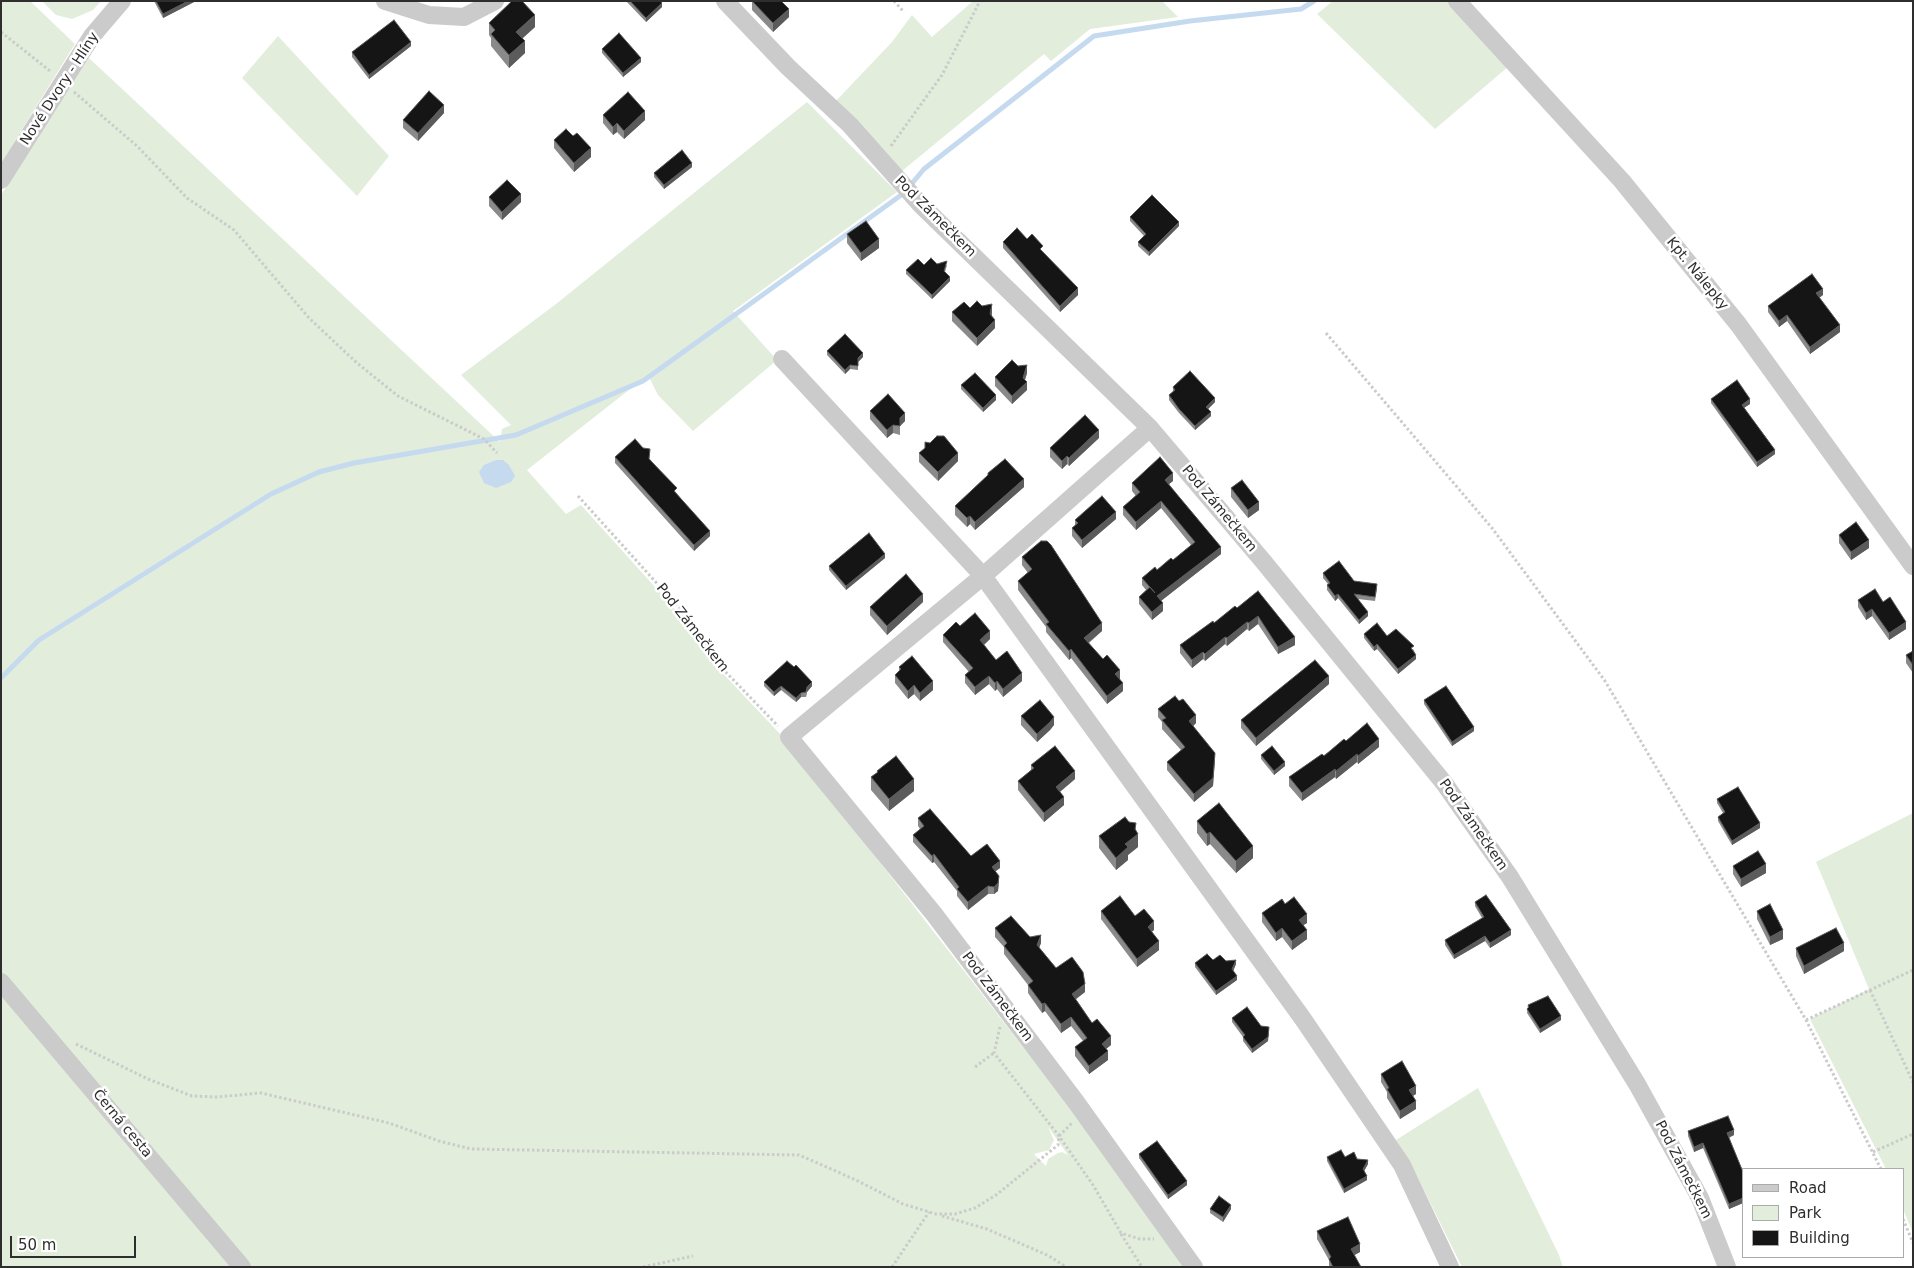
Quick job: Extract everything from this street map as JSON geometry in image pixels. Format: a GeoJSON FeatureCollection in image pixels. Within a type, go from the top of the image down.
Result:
{"type":"FeatureCollection","features":[{"type":"Feature","properties":{"kind":"street","name":"Nové Dvory - Hlíny"},"geometry":{"type":"LineString","coordinates":[[1,180],[92,36],[122,1]]}},
{"type":"Feature","properties":{"kind":"street"},"geometry":{"type":"LineString","coordinates":[[390,3],[429,15],[464,16],[494,1]]}},
{"type":"Feature","properties":{"kind":"street","name":"Pod Zámečkem"},"geometry":{"type":"LineString","coordinates":[[725,1],[788,67],[850,125],[906,190],[1150,428],[1374,695],[1444,782],[1510,877],[1637,1084],[1700,1198],[1727,1267]]}},
{"type":"Feature","properties":{"kind":"street","name":"Kpt. Nálepky"},"geometry":{"type":"LineString","coordinates":[[1457,1],[1622,181],[1738,324],[1913,566]]}},
{"type":"Feature","properties":{"kind":"street"},"geometry":{"type":"LineString","coordinates":[[782,359],[983,576],[1320,1043],[1402,1165],[1450,1267]]}},
{"type":"Feature","properties":{"kind":"street"},"geometry":{"type":"LineString","coordinates":[[789,737],[983,576],[1150,428]]}},
{"type":"Feature","properties":{"kind":"street","name":"Pod Zámečkem"},"geometry":{"type":"LineString","coordinates":[[789,737],[934,914],[1084,1112],[1194,1267]]}},
{"type":"Feature","properties":{"kind":"street","name":"Černá cesta"},"geometry":{"type":"LineString","coordinates":[[1,982],[242,1267]]}},
{"type":"Feature","properties":{"kind":"path"},"geometry":{"type":"LineString","coordinates":[[894,1],[904,12]]}},
{"type":"Feature","properties":{"kind":"path"},"geometry":{"type":"LineString","coordinates":[[880,160],[942,75],[980,1]]}},
{"type":"Feature","properties":{"kind":"path"},"geometry":{"type":"LineString","coordinates":[[1,32],[63,82],[137,146],[187,198],[234,230],[309,318],[357,363],[398,396],[484,439],[497,454]]}},
{"type":"Feature","properties":{"kind":"path"},"geometry":{"type":"LineString","coordinates":[[1326,333],[1492,528],[1605,681],[1806,1020],[1881,1168]]}},
{"type":"Feature","properties":{"kind":"path","name":"Pod Zámečkem"},"geometry":{"type":"LineString","coordinates":[[578,496],[681,610],[718,664],[789,737]]}},
{"type":"Feature","properties":{"kind":"path"},"geometry":{"type":"LineString","coordinates":[[1806,1020],[1913,970]]}},
{"type":"Feature","properties":{"kind":"path"},"geometry":{"type":"LineString","coordinates":[[1870,990],[1913,1082]]}},
{"type":"Feature","properties":{"kind":"path"},"geometry":{"type":"LineString","coordinates":[[975,1066],[994,1053],[1005,1007]]}},
{"type":"Feature","properties":{"kind":"path"},"geometry":{"type":"LineString","coordinates":[[48,1037],[62,1037],[148,1079],[192,1096],[217,1097],[261,1093],[390,1123],[439,1141],[471,1148],[799,1155],[856,1180],[903,1204],[987,1229],[1049,1256],[1066,1267]]}},
{"type":"Feature","properties":{"kind":"path"},"geometry":{"type":"LineString","coordinates":[[994,1053],[1059,1136],[1093,1185],[1142,1267]]}},
{"type":"Feature","properties":{"kind":"path"},"geometry":{"type":"LineString","coordinates":[[928,1212],[955,1214],[975,1208],[996,1195],[1058,1145],[1059,1136],[1084,1112]]}},
{"type":"Feature","properties":{"kind":"path"},"geometry":{"type":"LineString","coordinates":[[1873,1152],[1913,1134]]}},
{"type":"Feature","properties":{"kind":"path"},"geometry":{"type":"LineString","coordinates":[[892,1267],[928,1212]]}},
{"type":"Feature","properties":{"kind":"path"},"geometry":{"type":"LineString","coordinates":[[1904,1221],[1913,1243]]}},
{"type":"Feature","properties":{"kind":"path"},"geometry":{"type":"LineString","coordinates":[[1121,1233],[1140,1239],[1175,1240]]}},
{"type":"Feature","properties":{"kind":"path"},"geometry":{"type":"LineString","coordinates":[[643,1267],[693,1256]]}},
{"type":"Feature","properties":{"kind":"green space"},"geometry":{"type":"Polygon","coordinates":[[[1,1],[30,1],[75,44],[1,163],[1,1]]]}},
{"type":"Feature","properties":{"kind":"green space"},"geometry":{"type":"Polygon","coordinates":[[[42,1],[101,1],[93,10],[72,19],[56,15],[42,1]]]}},
{"type":"Feature","properties":{"kind":"green space"},"geometry":{"type":"Polygon","coordinates":[[[973,1],[1162,1],[1178,17],[1090,29],[1051,61],[1044,54],[902,171],[834,103],[892,42],[912,15],[932,37],[973,1]]]}},
{"type":"Feature","properties":{"kind":"green space"},"geometry":{"type":"Polygon","coordinates":[[[1333,1],[1449,1],[1509,66],[1435,129],[1317,14],[1333,1]]]}},
{"type":"Feature","properties":{"kind":"green space"},"geometry":{"type":"Polygon","coordinates":[[[278,36],[389,156],[357,196],[242,78],[278,36]]]}},
{"type":"Feature","properties":{"kind":"green space"},"geometry":{"type":"Polygon","coordinates":[[[89,58],[500,442],[502,429],[511,425],[461,375],[556,304],[807,102],[897,192],[733,311],[777,360],[693,431],[658,395],[648,375],[527,470],[566,514],[581,505],[673,607],[713,663],[782,736],[1085,1127],[1183,1267],[1,1267],[1,195],[89,58]],[[1048,1127],[1054,1140],[1049,1150],[1034,1154],[1046,1166],[1048,1159],[1058,1153],[1062,1152],[1068,1155],[1048,1127]]]}},
{"type":"Feature","properties":{"kind":"green space"},"geometry":{"type":"Polygon","coordinates":[[[1913,813],[1913,1233],[1904,1211],[1904,1168],[1885,1168],[1810,1019],[1869,989],[1816,862],[1913,813]]]}},
{"type":"Feature","properties":{"kind":"green space"},"geometry":{"type":"Polygon","coordinates":[[[1478,1088],[1559,1255],[1563,1267],[1462,1267],[1416,1174],[1396,1140],[1478,1088]]]}},
{"type":"Feature","properties":{"kind":"water"},"geometry":{"type":"Polygon","coordinates":[[[496,460],[503,460],[509,465],[515,476],[511,482],[496,488],[484,483],[479,472],[484,465],[496,460]]]}},
{"type":"Feature","properties":{"kind":"building"},"geometry":{"type":"Polygon","coordinates":[[[156,1],[188,1],[163,14],[156,1]]]}},
{"type":"Feature","properties":{"kind":"building"},"geometry":{"type":"Polygon","coordinates":[[[512,1],[522,1],[535,15],[516,32],[525,41],[509,55],[491,34],[495,30],[489,23],[512,1]]]}},
{"type":"Feature","properties":{"kind":"building"},"geometry":{"type":"Polygon","coordinates":[[[630,1],[660,1],[662,3],[646,18],[630,1]]]}},
{"type":"Feature","properties":{"kind":"building"},"geometry":{"type":"Polygon","coordinates":[[[752,1],[781,1],[789,9],[773,23],[752,1]]]}},
{"type":"Feature","properties":{"kind":"building"},"geometry":{"type":"Polygon","coordinates":[[[394,20],[411,42],[369,75],[352,52],[394,20]]]}},
{"type":"Feature","properties":{"kind":"building"},"geometry":{"type":"Polygon","coordinates":[[[619,33],[641,58],[623,73],[602,49],[619,33]]]}},
{"type":"Feature","properties":{"kind":"building"},"geometry":{"type":"Polygon","coordinates":[[[429,91],[444,105],[418,133],[403,120],[429,91]]]}},
{"type":"Feature","properties":{"kind":"building"},"geometry":{"type":"Polygon","coordinates":[[[628,92],[645,111],[624,131],[617,123],[613,127],[603,115],[628,92]]]}},
{"type":"Feature","properties":{"kind":"building"},"geometry":{"type":"Polygon","coordinates":[[[566,129],[573,136],[577,133],[591,148],[574,163],[554,140],[566,129]]]}},
{"type":"Feature","properties":{"kind":"building"},"geometry":{"type":"Polygon","coordinates":[[[682,150],[692,163],[664,185],[654,173],[682,150]]]}},
{"type":"Feature","properties":{"kind":"building"},"geometry":{"type":"Polygon","coordinates":[[[507,180],[521,194],[502,212],[489,197],[507,180]]]}},
{"type":"Feature","properties":{"kind":"building"},"geometry":{"type":"Polygon","coordinates":[[[1152,195],[1179,222],[1149,252],[1138,242],[1146,234],[1130,217],[1152,195]]]}},
{"type":"Feature","properties":{"kind":"building"},"geometry":{"type":"Polygon","coordinates":[[[866,221],[879,239],[861,253],[847,234],[866,221]]]}},
{"type":"Feature","properties":{"kind":"building"},"geometry":{"type":"Polygon","coordinates":[[[1017,228],[1027,239],[1032,234],[1043,246],[1040,249],[1078,288],[1060,306],[1003,242],[1017,228]]]}},
{"type":"Feature","properties":{"kind":"building"},"geometry":{"type":"Polygon","coordinates":[[[931,258],[937,264],[947,261],[944,271],[950,277],[932,295],[906,270],[918,259],[924,265],[931,258]]]}},
{"type":"Feature","properties":{"kind":"building"},"geometry":{"type":"Polygon","coordinates":[[[1812,274],[1823,289],[1816,293],[1840,325],[1810,347],[1787,315],[1779,321],[1768,306],[1812,274]]]}},
{"type":"Feature","properties":{"kind":"building"},"geometry":{"type":"Polygon","coordinates":[[[977,301],[982,306],[992,304],[990,314],[995,320],[977,338],[952,312],[964,302],[970,308],[977,301]]]}},
{"type":"Feature","properties":{"kind":"building"},"geometry":{"type":"Polygon","coordinates":[[[845,334],[863,353],[858,358],[858,366],[850,365],[845,370],[827,351],[845,334]]]}},
{"type":"Feature","properties":{"kind":"building"},"geometry":{"type":"Polygon","coordinates":[[[1012,360],[1018,366],[1027,365],[1023,378],[1027,382],[1012,396],[995,377],[1012,360]]]}},
{"type":"Feature","properties":{"kind":"building"},"geometry":{"type":"Polygon","coordinates":[[[1190,371],[1215,398],[1206,407],[1211,412],[1195,426],[1169,395],[1175,390],[1173,387],[1190,371]]]}},
{"type":"Feature","properties":{"kind":"building"},"geometry":{"type":"Polygon","coordinates":[[[975,373],[996,395],[983,408],[961,385],[975,373]]]}},
{"type":"Feature","properties":{"kind":"building"},"geometry":{"type":"Polygon","coordinates":[[[1737,380],[1750,399],[1742,405],[1775,450],[1757,462],[1711,399],[1737,380]]]}},
{"type":"Feature","properties":{"kind":"building"},"geometry":{"type":"Polygon","coordinates":[[[888,394],[905,413],[900,418],[900,426],[893,425],[887,430],[870,411],[888,394]]]}},
{"type":"Feature","properties":{"kind":"building"},"geometry":{"type":"Polygon","coordinates":[[[1085,415],[1099,430],[1069,458],[1067,456],[1062,461],[1050,448],[1085,415]]]}},
{"type":"Feature","properties":{"kind":"building"},"geometry":{"type":"Polygon","coordinates":[[[937,436],[944,436],[958,453],[938,472],[919,453],[925,448],[925,442],[930,443],[937,436]]]}},
{"type":"Feature","properties":{"kind":"building"},"geometry":{"type":"Polygon","coordinates":[[[635,439],[643,448],[650,449],[649,459],[677,488],[674,491],[710,531],[694,545],[615,457],[635,439]]]}},
{"type":"Feature","properties":{"kind":"building"},"geometry":{"type":"Polygon","coordinates":[[[1160,457],[1173,473],[1165,480],[1221,547],[1157,596],[1163,603],[1152,612],[1139,597],[1150,587],[1142,578],[1155,567],[1157,570],[1171,558],[1173,560],[1195,542],[1161,501],[1136,522],[1123,507],[1140,492],[1132,483],[1160,457]]]}},
{"type":"Feature","properties":{"kind":"building"},"geometry":{"type":"Polygon","coordinates":[[[1005,459],[1024,479],[975,522],[970,516],[967,518],[955,506],[1005,459]]]}},
{"type":"Feature","properties":{"kind":"building"},"geometry":{"type":"Polygon","coordinates":[[[1242,480],[1259,502],[1248,510],[1231,488],[1242,480]]]}},
{"type":"Feature","properties":{"kind":"building"},"geometry":{"type":"Polygon","coordinates":[[[1102,496],[1116,512],[1082,540],[1072,528],[1078,523],[1075,520],[1102,496]]]}},
{"type":"Feature","properties":{"kind":"building"},"geometry":{"type":"Polygon","coordinates":[[[1856,522],[1869,540],[1851,552],[1839,535],[1856,522]]]}},
{"type":"Feature","properties":{"kind":"building"},"geometry":{"type":"Polygon","coordinates":[[[869,533],[885,554],[846,586],[829,566],[869,533]]]}},
{"type":"Feature","properties":{"kind":"building"},"geometry":{"type":"Polygon","coordinates":[[[1041,541],[1047,541],[1051,545],[1102,623],[1084,638],[1103,659],[1107,655],[1120,670],[1115,674],[1123,683],[1107,696],[1071,649],[1069,651],[1046,624],[1049,622],[1018,581],[1032,569],[1022,557],[1041,541]]]}},
{"type":"Feature","properties":{"kind":"building"},"geometry":{"type":"Polygon","coordinates":[[[1339,561],[1354,581],[1377,584],[1375,597],[1354,594],[1368,612],[1359,620],[1338,594],[1335,596],[1327,585],[1330,583],[1323,573],[1339,561]]]}},
{"type":"Feature","properties":{"kind":"building"},"geometry":{"type":"Polygon","coordinates":[[[906,574],[923,594],[887,626],[870,607],[906,574]]]}},
{"type":"Feature","properties":{"kind":"building"},"geometry":{"type":"Polygon","coordinates":[[[1875,589],[1883,602],[1890,597],[1906,622],[1889,633],[1872,609],[1866,613],[1858,600],[1875,589]]]}},
{"type":"Feature","properties":{"kind":"building"},"geometry":{"type":"Polygon","coordinates":[[[1258,591],[1295,637],[1278,647],[1258,616],[1227,638],[1225,637],[1205,654],[1203,652],[1192,660],[1180,645],[1213,621],[1214,623],[1235,606],[1237,608],[1258,591]]]}},
{"type":"Feature","properties":{"kind":"building"},"geometry":{"type":"Polygon","coordinates":[[[975,613],[990,631],[980,640],[996,660],[1007,651],[1022,673],[1003,689],[997,681],[995,683],[989,676],[975,687],[965,675],[973,668],[943,635],[956,622],[960,626],[975,613]]]}},
{"type":"Feature","properties":{"kind":"building"},"geometry":{"type":"Polygon","coordinates":[[[1377,623],[1387,636],[1396,629],[1414,646],[1411,648],[1416,655],[1398,669],[1377,644],[1374,647],[1364,634],[1377,623]]]}},
{"type":"Feature","properties":{"kind":"building"},"geometry":{"type":"Polygon","coordinates":[[[1913,651],[1913,665],[1906,655],[1913,651]]]}},
{"type":"Feature","properties":{"kind":"building"},"geometry":{"type":"Polygon","coordinates":[[[912,656],[933,681],[920,693],[914,685],[908,691],[895,675],[901,669],[899,667],[912,656]]]}},
{"type":"Feature","properties":{"kind":"building"},"geometry":{"type":"Polygon","coordinates":[[[1315,660],[1329,676],[1256,738],[1241,720],[1315,660]]]}},
{"type":"Feature","properties":{"kind":"building"},"geometry":{"type":"Polygon","coordinates":[[[787,661],[794,667],[796,665],[812,682],[807,687],[806,692],[801,693],[796,698],[781,686],[774,692],[764,682],[787,661]]]}},
{"type":"Feature","properties":{"kind":"building"},"geometry":{"type":"Polygon","coordinates":[[[1446,686],[1474,727],[1452,742],[1424,700],[1446,686]]]}},
{"type":"Feature","properties":{"kind":"building"},"geometry":{"type":"Polygon","coordinates":[[[1175,696],[1179,701],[1183,699],[1196,715],[1189,721],[1215,753],[1213,778],[1194,794],[1167,762],[1185,747],[1162,720],[1166,718],[1158,709],[1175,696]]]}},
{"type":"Feature","properties":{"kind":"building"},"geometry":{"type":"Polygon","coordinates":[[[1040,700],[1054,717],[1037,734],[1021,716],[1040,700]]]}},
{"type":"Feature","properties":{"kind":"building"},"geometry":{"type":"Polygon","coordinates":[[[1367,723],[1379,739],[1358,756],[1357,754],[1336,771],[1335,769],[1302,793],[1289,777],[1322,754],[1324,756],[1344,739],[1346,741],[1367,723]]]}},
{"type":"Feature","properties":{"kind":"building"},"geometry":{"type":"Polygon","coordinates":[[[1055,746],[1075,771],[1056,787],[1064,797],[1044,813],[1018,781],[1034,768],[1031,765],[1055,746]]]}},
{"type":"Feature","properties":{"kind":"building"},"geometry":{"type":"Polygon","coordinates":[[[1272,746],[1285,762],[1274,771],[1261,755],[1272,746]]]}},
{"type":"Feature","properties":{"kind":"building"},"geometry":{"type":"Polygon","coordinates":[[[896,756],[914,779],[889,799],[871,777],[896,756]]]}},
{"type":"Feature","properties":{"kind":"building"},"geometry":{"type":"Polygon","coordinates":[[[1738,787],[1760,823],[1732,841],[1718,817],[1725,812],[1717,799],[1738,787]]]}},
{"type":"Feature","properties":{"kind":"building"},"geometry":{"type":"Polygon","coordinates":[[[1219,803],[1253,846],[1236,861],[1210,832],[1207,834],[1197,821],[1219,803]]]}},
{"type":"Feature","properties":{"kind":"building"},"geometry":{"type":"Polygon","coordinates":[[[930,809],[971,856],[987,844],[1000,861],[992,867],[999,876],[998,883],[994,887],[988,886],[968,902],[957,889],[959,887],[934,854],[932,856],[913,835],[924,826],[918,818],[930,809]]]}},
{"type":"Feature","properties":{"kind":"building"},"geometry":{"type":"Polygon","coordinates":[[[1125,817],[1129,822],[1136,823],[1135,829],[1138,834],[1125,844],[1128,847],[1116,858],[1099,836],[1125,817]]]}},
{"type":"Feature","properties":{"kind":"building"},"geometry":{"type":"Polygon","coordinates":[[[1758,851],[1766,864],[1741,879],[1733,866],[1758,851]]]}},
{"type":"Feature","properties":{"kind":"building"},"geometry":{"type":"Polygon","coordinates":[[[1486,895],[1511,930],[1490,943],[1485,936],[1454,955],[1445,940],[1484,917],[1475,902],[1486,895]]]}},
{"type":"Feature","properties":{"kind":"building"},"geometry":{"type":"Polygon","coordinates":[[[1120,896],[1135,916],[1144,909],[1154,921],[1148,927],[1159,941],[1137,959],[1101,911],[1120,896]]]}},
{"type":"Feature","properties":{"kind":"building"},"geometry":{"type":"Polygon","coordinates":[[[1294,897],[1307,914],[1299,920],[1307,930],[1292,941],[1282,928],[1276,933],[1262,913],[1282,899],[1285,904],[1294,897]]]}},
{"type":"Feature","properties":{"kind":"building"},"geometry":{"type":"Polygon","coordinates":[[[1770,904],[1783,930],[1770,937],[1757,911],[1770,904]]]}},
{"type":"Feature","properties":{"kind":"building"},"geometry":{"type":"Polygon","coordinates":[[[1011,916],[1030,937],[1041,935],[1037,945],[1056,968],[1072,957],[1083,972],[1085,984],[1072,994],[1092,1023],[1097,1019],[1111,1036],[1102,1044],[1108,1051],[1089,1066],[1075,1047],[1087,1038],[1071,1017],[1061,1024],[1045,1003],[1042,1004],[1028,985],[1033,981],[1004,946],[1007,943],[995,928],[1011,916]]]}},
{"type":"Feature","properties":{"kind":"building"},"geometry":{"type":"Polygon","coordinates":[[[1836,928],[1844,943],[1804,966],[1796,948],[1836,928]]]}},
{"type":"Feature","properties":{"kind":"building"},"geometry":{"type":"Polygon","coordinates":[[[1207,954],[1213,960],[1220,955],[1226,961],[1236,960],[1232,969],[1237,976],[1216,991],[1195,963],[1207,954]]]}},
{"type":"Feature","properties":{"kind":"building"},"geometry":{"type":"Polygon","coordinates":[[[1548,996],[1561,1016],[1540,1029],[1527,1009],[1528,1005],[1548,996]]]}},
{"type":"Feature","properties":{"kind":"building"},"geometry":{"type":"Polygon","coordinates":[[[1247,1007],[1261,1026],[1269,1027],[1268,1037],[1252,1049],[1243,1037],[1245,1035],[1232,1018],[1247,1007]]]}},
{"type":"Feature","properties":{"kind":"building"},"geometry":{"type":"Polygon","coordinates":[[[1402,1061],[1416,1086],[1409,1090],[1416,1101],[1400,1111],[1387,1089],[1389,1088],[1381,1074],[1402,1061]]]}},
{"type":"Feature","properties":{"kind":"building"},"geometry":{"type":"Polygon","coordinates":[[[1728,1116],[1734,1130],[1727,1133],[1742,1170],[1742,1198],[1729,1204],[1703,1143],[1694,1147],[1688,1131],[1728,1116]]]}},
{"type":"Feature","properties":{"kind":"building"},"geometry":{"type":"Polygon","coordinates":[[[1157,1141],[1187,1181],[1168,1195],[1139,1154],[1157,1141]]]}},
{"type":"Feature","properties":{"kind":"building"},"geometry":{"type":"Polygon","coordinates":[[[1341,1150],[1345,1157],[1354,1152],[1357,1159],[1368,1160],[1363,1169],[1367,1176],[1344,1189],[1327,1157],[1341,1150]]]}},
{"type":"Feature","properties":{"kind":"building"},"geometry":{"type":"Polygon","coordinates":[[[1219,1196],[1231,1205],[1223,1217],[1210,1209],[1219,1196]]]}},
{"type":"Feature","properties":{"kind":"building"},"geometry":{"type":"Polygon","coordinates":[[[1348,1217],[1360,1244],[1351,1249],[1361,1267],[1333,1267],[1329,1259],[1331,1257],[1317,1231],[1348,1217]]]}},
{"type":"Feature","properties":{"kind":"waterway"},"geometry":{"type":"LineString","coordinates":[[1,678],[39,640],[271,494],[319,472],[354,463],[516,435],[643,381],[904,193],[924,169],[1094,36],[1190,21],[1301,9],[1314,1]]}}]}
